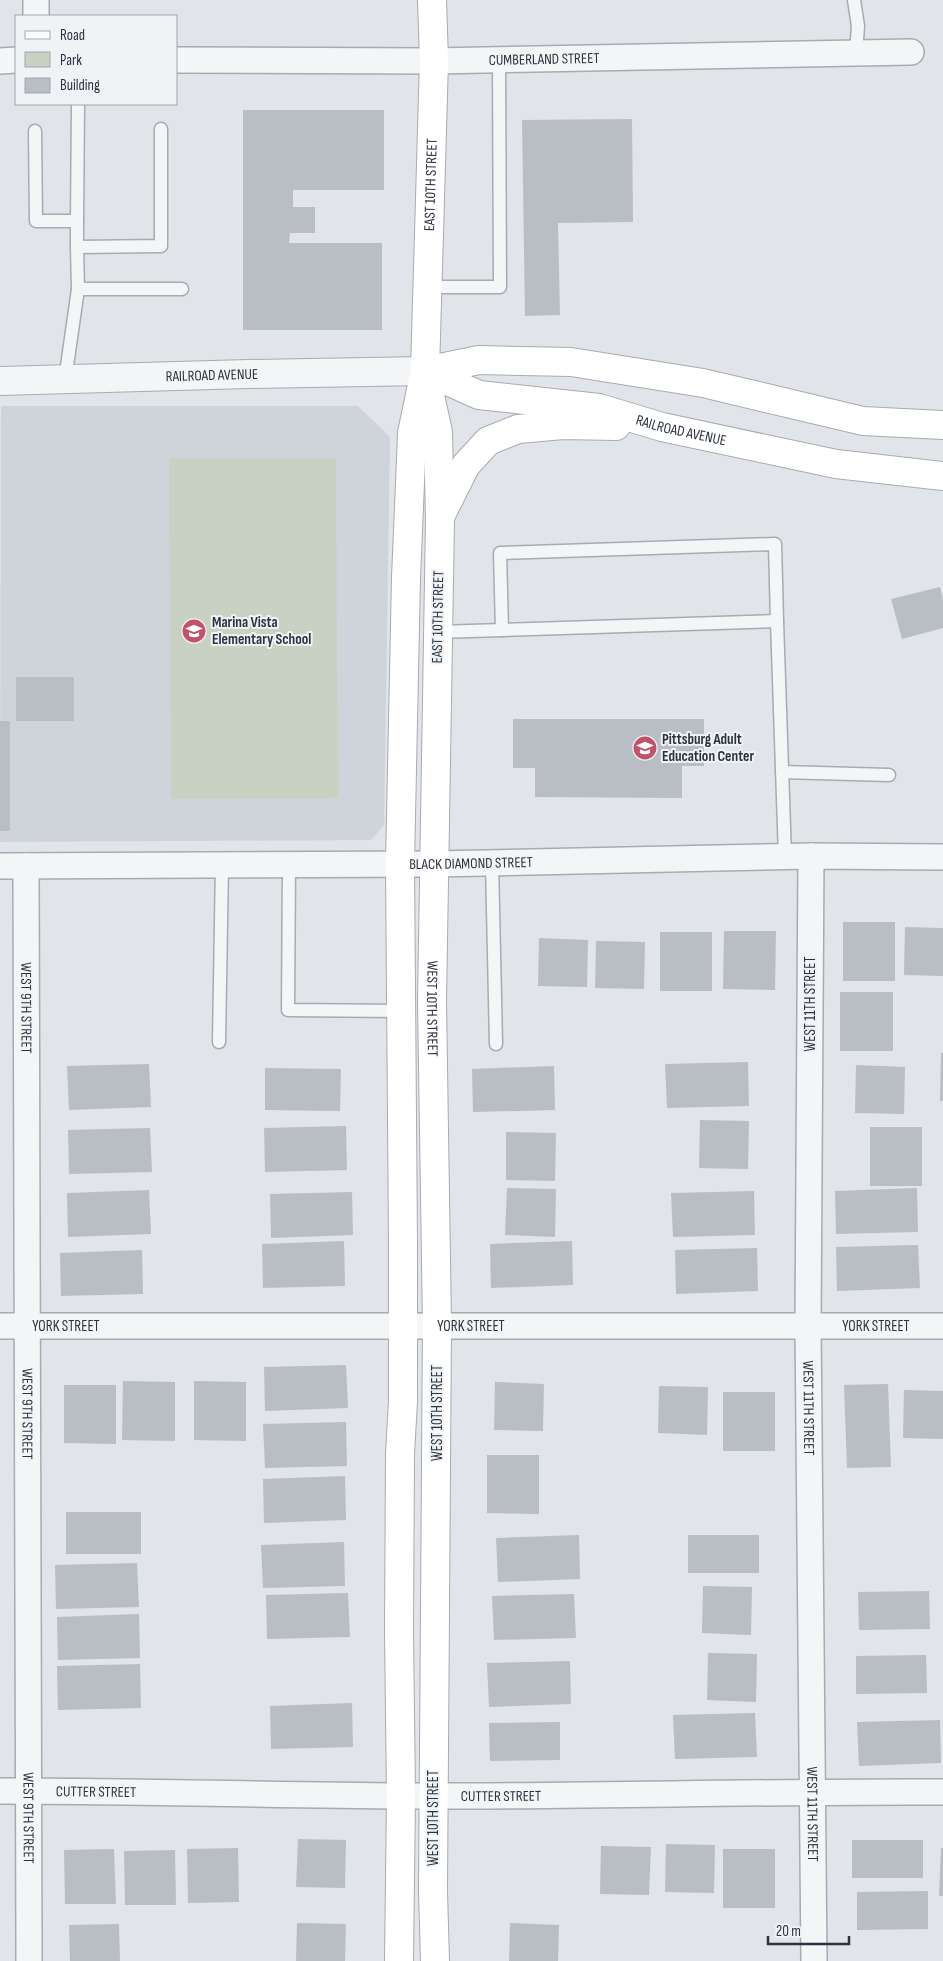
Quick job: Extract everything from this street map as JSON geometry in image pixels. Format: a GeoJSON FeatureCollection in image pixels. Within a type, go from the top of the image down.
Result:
{"type":"FeatureCollection","features":[{"type":"Feature","properties":{"kind":"main road","name":"EAST 10TH STREET"},"geometry":{"type":"LineString","coordinates":[[400,864],[406,578],[412,433],[425,371],[434,61],[432,0]]}},
{"type":"Feature","properties":{"kind":"main road","name":"RAILROAD AVENUE"},"geometry":{"type":"LineString","coordinates":[[425,371],[479,360],[571,362],[703,383],[863,421],[943,426]]}},
{"type":"Feature","properties":{"kind":"main road","name":"EAST 10TH STREET"},"geometry":{"type":"LineString","coordinates":[[425,371],[438,432],[440,519],[434,864]]}},
{"type":"Feature","properties":{"kind":"main road","name":"RAILROAD AVENUE"},"geometry":{"type":"LineString","coordinates":[[425,371],[479,395],[599,408],[662,427],[836,464],[943,476]]}},
{"type":"Feature","properties":{"kind":"main road"},"geometry":{"type":"LineString","coordinates":[[440,519],[466,465],[488,441],[518,429],[562,425],[662,427]]}},
{"type":"Feature","properties":{"kind":"main road","name":"WEST 10TH STREET"},"geometry":{"type":"LineString","coordinates":[[400,864],[403,1401],[400,1454],[399,1621],[400,1961]]}},
{"type":"Feature","properties":{"kind":"main road","name":"WEST 10TH STREET"},"geometry":{"type":"LineString","coordinates":[[434,864],[432,1001],[437,1325],[432,1890],[435,1961]]}},
{"type":"Feature","properties":{"kind":"street"},"geometry":{"type":"LineString","coordinates":[[36,0],[36,15]]}},
{"type":"Feature","properties":{"kind":"street","name":"CUMBERLAND STREET"},"geometry":{"type":"LineString","coordinates":[[178,60],[434,61],[911,52]]}},
{"type":"Feature","properties":{"kind":"street"},"geometry":{"type":"LineString","coordinates":[[0,61],[15,60]]}},
{"type":"Feature","properties":{"kind":"street","name":"RAILROAD AVENUE"},"geometry":{"type":"LineString","coordinates":[[0,381],[425,371]]}},
{"type":"Feature","properties":{"kind":"street","name":"BLACK DIAMOND STREET"},"geometry":{"type":"LineString","coordinates":[[0,866],[434,864],[811,856],[943,857]]}},
{"type":"Feature","properties":{"kind":"street","name":"WEST 11TH STREET"},"geometry":{"type":"LineString","coordinates":[[811,856],[808,1325],[814,1961]]}},
{"type":"Feature","properties":{"kind":"street","name":"WEST 9TH STREET"},"geometry":{"type":"LineString","coordinates":[[26,866],[29,1961]]}},
{"type":"Feature","properties":{"kind":"street","name":"YORK STREET"},"geometry":{"type":"LineString","coordinates":[[0,1326],[943,1326]]}},
{"type":"Feature","properties":{"kind":"street","name":"CUTTER STREET"},"geometry":{"type":"LineString","coordinates":[[0,1791],[401,1796],[690,1794],[812,1791],[943,1792]]}},
{"type":"Feature","properties":{"kind":"lane"},"geometry":{"type":"LineString","coordinates":[[854,0],[858,26],[856,54]]}},
{"type":"Feature","properties":{"kind":"lane"},"geometry":{"type":"LineString","coordinates":[[427,287],[500,287],[499,60]]}},
{"type":"Feature","properties":{"kind":"lane"},"geometry":{"type":"LineString","coordinates":[[65,380],[78,289],[78,105]]}},
{"type":"Feature","properties":{"kind":"lane"},"geometry":{"type":"LineString","coordinates":[[77,247],[161,246],[160,129]]}},
{"type":"Feature","properties":{"kind":"lane"},"geometry":{"type":"LineString","coordinates":[[36,131],[36,221],[77,221]]}},
{"type":"Feature","properties":{"kind":"lane"},"geometry":{"type":"LineString","coordinates":[[78,289],[182,289]]}},
{"type":"Feature","properties":{"kind":"lane"},"geometry":{"type":"LineString","coordinates":[[502,630],[500,552],[775,544],[785,857]]}},
{"type":"Feature","properties":{"kind":"lane"},"geometry":{"type":"LineString","coordinates":[[438,632],[777,621]]}},
{"type":"Feature","properties":{"kind":"lane"},"geometry":{"type":"LineString","coordinates":[[782,772],[889,775]]}},
{"type":"Feature","properties":{"kind":"lane"},"geometry":{"type":"LineString","coordinates":[[492,863],[496,1044]]}},
{"type":"Feature","properties":{"kind":"lane"},"geometry":{"type":"LineString","coordinates":[[219,1042],[222,864]]}},
{"type":"Feature","properties":{"kind":"lane"},"geometry":{"type":"LineString","coordinates":[[289,864],[288,1010],[401,1010]]}},
{"type":"Feature","properties":{"kind":"shaded area","name":"Marina Vista Elementary School"},"geometry":{"type":"Polygon","coordinates":[[[1,406],[358,406],[390,437],[384,825],[371,840],[0,842],[1,406]]]}},
{"type":"Feature","properties":{"kind":"green space"},"geometry":{"type":"Polygon","coordinates":[[[169,458],[336,458],[338,798],[171,799],[169,458]]]}},
{"type":"Feature","properties":{"kind":"building"},"geometry":{"type":"Polygon","coordinates":[[[243,110],[384,110],[384,190],[293,190],[293,207],[315,207],[315,233],[290,233],[289,243],[382,243],[382,330],[243,330],[243,110]]]}},
{"type":"Feature","properties":{"kind":"building"},"geometry":{"type":"Polygon","coordinates":[[[632,119],[633,222],[558,223],[560,315],[525,316],[522,120],[632,119]]]}},
{"type":"Feature","properties":{"kind":"building"},"geometry":{"type":"Polygon","coordinates":[[[940,587],[943,600],[943,628],[902,639],[891,599],[940,587]]]}},
{"type":"Feature","properties":{"kind":"building"},"geometry":{"type":"Polygon","coordinates":[[[16,677],[74,677],[74,721],[16,721],[16,677]]]}},
{"type":"Feature","properties":{"kind":"building"},"geometry":{"type":"Polygon","coordinates":[[[513,719],[704,719],[704,766],[682,766],[682,798],[535,797],[535,768],[513,768],[513,719]]]}},
{"type":"Feature","properties":{"kind":"building"},"geometry":{"type":"Polygon","coordinates":[[[0,721],[10,721],[10,831],[0,831],[0,721]]]}},
{"type":"Feature","properties":{"kind":"building"},"geometry":{"type":"Polygon","coordinates":[[[843,922],[895,922],[895,981],[843,981],[843,922]]]}},
{"type":"Feature","properties":{"kind":"building"},"geometry":{"type":"Polygon","coordinates":[[[905,927],[943,928],[943,976],[904,975],[905,927]]]}},
{"type":"Feature","properties":{"kind":"building"},"geometry":{"type":"Polygon","coordinates":[[[724,931],[776,931],[775,990],[723,989],[724,931]]]}},
{"type":"Feature","properties":{"kind":"building"},"geometry":{"type":"Polygon","coordinates":[[[660,932],[712,932],[712,991],[660,991],[660,932]]]}},
{"type":"Feature","properties":{"kind":"building"},"geometry":{"type":"Polygon","coordinates":[[[539,938],[588,940],[587,987],[538,986],[539,938]]]}},
{"type":"Feature","properties":{"kind":"building"},"geometry":{"type":"Polygon","coordinates":[[[596,941],[645,942],[644,989],[595,988],[596,941]]]}},
{"type":"Feature","properties":{"kind":"building"},"geometry":{"type":"Polygon","coordinates":[[[840,992],[893,992],[893,1051],[840,1051],[840,992]]]}},
{"type":"Feature","properties":{"kind":"building"},"geometry":{"type":"Polygon","coordinates":[[[941,1053],[943,1053],[943,1101],[940,1101],[941,1053]]]}},
{"type":"Feature","properties":{"kind":"building"},"geometry":{"type":"Polygon","coordinates":[[[748,1062],[749,1106],[667,1108],[665,1064],[748,1062]]]}},
{"type":"Feature","properties":{"kind":"building"},"geometry":{"type":"Polygon","coordinates":[[[149,1064],[151,1107],[69,1110],[67,1066],[149,1064]]]}},
{"type":"Feature","properties":{"kind":"building"},"geometry":{"type":"Polygon","coordinates":[[[856,1065],[905,1067],[904,1114],[855,1113],[856,1065]]]}},
{"type":"Feature","properties":{"kind":"building"},"geometry":{"type":"Polygon","coordinates":[[[554,1066],[555,1110],[473,1112],[472,1069],[554,1066]]]}},
{"type":"Feature","properties":{"kind":"building"},"geometry":{"type":"Polygon","coordinates":[[[265,1068],[341,1069],[340,1111],[265,1110],[265,1068]]]}},
{"type":"Feature","properties":{"kind":"building"},"geometry":{"type":"Polygon","coordinates":[[[700,1120],[749,1121],[748,1169],[699,1168],[700,1120]]]}},
{"type":"Feature","properties":{"kind":"building"},"geometry":{"type":"Polygon","coordinates":[[[346,1126],[347,1170],[265,1172],[264,1128],[346,1126]]]}},
{"type":"Feature","properties":{"kind":"building"},"geometry":{"type":"Polygon","coordinates":[[[870,1127],[922,1127],[922,1186],[870,1186],[870,1127]]]}},
{"type":"Feature","properties":{"kind":"building"},"geometry":{"type":"Polygon","coordinates":[[[150,1128],[152,1172],[69,1174],[68,1130],[150,1128]]]}},
{"type":"Feature","properties":{"kind":"building"},"geometry":{"type":"Polygon","coordinates":[[[506,1132],[556,1133],[555,1181],[506,1180],[506,1132]]]}},
{"type":"Feature","properties":{"kind":"building"},"geometry":{"type":"Polygon","coordinates":[[[507,1188],[556,1189],[555,1237],[505,1235],[507,1188]]]}},
{"type":"Feature","properties":{"kind":"building"},"geometry":{"type":"Polygon","coordinates":[[[917,1188],[918,1232],[836,1234],[835,1191],[917,1188]]]}},
{"type":"Feature","properties":{"kind":"building"},"geometry":{"type":"Polygon","coordinates":[[[149,1190],[151,1234],[68,1237],[67,1193],[149,1190]]]}},
{"type":"Feature","properties":{"kind":"building"},"geometry":{"type":"Polygon","coordinates":[[[754,1191],[755,1235],[673,1237],[671,1193],[754,1191]]]}},
{"type":"Feature","properties":{"kind":"building"},"geometry":{"type":"Polygon","coordinates":[[[352,1192],[353,1235],[271,1238],[270,1194],[352,1192]]]}},
{"type":"Feature","properties":{"kind":"building"},"geometry":{"type":"Polygon","coordinates":[[[344,1241],[345,1286],[263,1288],[262,1244],[344,1241]]]}},
{"type":"Feature","properties":{"kind":"building"},"geometry":{"type":"Polygon","coordinates":[[[572,1241],[573,1285],[491,1288],[490,1244],[572,1241]]]}},
{"type":"Feature","properties":{"kind":"building"},"geometry":{"type":"Polygon","coordinates":[[[918,1245],[920,1288],[837,1291],[836,1247],[918,1245]]]}},
{"type":"Feature","properties":{"kind":"building"},"geometry":{"type":"Polygon","coordinates":[[[757,1248],[758,1291],[676,1294],[675,1250],[757,1248]]]}},
{"type":"Feature","properties":{"kind":"building"},"geometry":{"type":"Polygon","coordinates":[[[142,1250],[143,1294],[61,1296],[60,1253],[142,1250]]]}},
{"type":"Feature","properties":{"kind":"building"},"geometry":{"type":"Polygon","coordinates":[[[346,1365],[348,1408],[265,1411],[264,1367],[346,1365]]]}},
{"type":"Feature","properties":{"kind":"building"},"geometry":{"type":"Polygon","coordinates":[[[123,1381],[175,1382],[175,1441],[122,1440],[123,1381]]]}},
{"type":"Feature","properties":{"kind":"building"},"geometry":{"type":"Polygon","coordinates":[[[194,1381],[246,1382],[246,1441],[194,1440],[194,1381]]]}},
{"type":"Feature","properties":{"kind":"building"},"geometry":{"type":"Polygon","coordinates":[[[495,1382],[544,1384],[543,1431],[494,1430],[495,1382]]]}},
{"type":"Feature","properties":{"kind":"building"},"geometry":{"type":"Polygon","coordinates":[[[888,1384],[891,1467],[847,1468],[844,1385],[888,1384]]]}},
{"type":"Feature","properties":{"kind":"building"},"geometry":{"type":"Polygon","coordinates":[[[64,1385],[116,1385],[116,1444],[64,1443],[64,1385]]]}},
{"type":"Feature","properties":{"kind":"building"},"geometry":{"type":"Polygon","coordinates":[[[659,1386],[708,1387],[707,1435],[658,1433],[659,1386]]]}},
{"type":"Feature","properties":{"kind":"building"},"geometry":{"type":"Polygon","coordinates":[[[904,1390],[943,1391],[943,1439],[903,1438],[904,1390]]]}},
{"type":"Feature","properties":{"kind":"building"},"geometry":{"type":"Polygon","coordinates":[[[723,1392],[775,1392],[775,1451],[723,1451],[723,1392]]]}},
{"type":"Feature","properties":{"kind":"building"},"geometry":{"type":"Polygon","coordinates":[[[346,1422],[347,1466],[265,1468],[263,1424],[346,1422]]]}},
{"type":"Feature","properties":{"kind":"building"},"geometry":{"type":"Polygon","coordinates":[[[487,1455],[539,1455],[539,1514],[487,1513],[487,1455]]]}},
{"type":"Feature","properties":{"kind":"building"},"geometry":{"type":"Polygon","coordinates":[[[345,1476],[346,1520],[264,1523],[263,1479],[345,1476]]]}},
{"type":"Feature","properties":{"kind":"building"},"geometry":{"type":"Polygon","coordinates":[[[66,1512],[141,1512],[141,1554],[66,1554],[66,1512]]]}},
{"type":"Feature","properties":{"kind":"building"},"geometry":{"type":"Polygon","coordinates":[[[579,1535],[580,1579],[498,1582],[496,1538],[579,1535]]]}},
{"type":"Feature","properties":{"kind":"building"},"geometry":{"type":"Polygon","coordinates":[[[688,1535],[759,1535],[759,1573],[688,1573],[688,1535]]]}},
{"type":"Feature","properties":{"kind":"building"},"geometry":{"type":"Polygon","coordinates":[[[344,1542],[345,1586],[263,1588],[261,1545],[344,1542]]]}},
{"type":"Feature","properties":{"kind":"building"},"geometry":{"type":"Polygon","coordinates":[[[137,1563],[139,1607],[56,1609],[55,1565],[137,1563]]]}},
{"type":"Feature","properties":{"kind":"building"},"geometry":{"type":"Polygon","coordinates":[[[703,1586],[752,1587],[751,1635],[702,1633],[703,1586]]]}},
{"type":"Feature","properties":{"kind":"building"},"geometry":{"type":"Polygon","coordinates":[[[929,1591],[930,1629],[859,1630],[858,1592],[929,1591]]]}},
{"type":"Feature","properties":{"kind":"building"},"geometry":{"type":"Polygon","coordinates":[[[348,1593],[350,1637],[267,1639],[266,1595],[348,1593]]]}},
{"type":"Feature","properties":{"kind":"building"},"geometry":{"type":"Polygon","coordinates":[[[574,1594],[576,1638],[494,1640],[492,1596],[574,1594]]]}},
{"type":"Feature","properties":{"kind":"building"},"geometry":{"type":"Polygon","coordinates":[[[139,1614],[140,1658],[58,1660],[57,1617],[139,1614]]]}},
{"type":"Feature","properties":{"kind":"building"},"geometry":{"type":"Polygon","coordinates":[[[708,1653],[757,1654],[756,1702],[707,1700],[708,1653]]]}},
{"type":"Feature","properties":{"kind":"building"},"geometry":{"type":"Polygon","coordinates":[[[926,1655],[927,1693],[856,1694],[856,1656],[926,1655]]]}},
{"type":"Feature","properties":{"kind":"building"},"geometry":{"type":"Polygon","coordinates":[[[570,1661],[571,1704],[489,1707],[487,1663],[570,1661]]]}},
{"type":"Feature","properties":{"kind":"building"},"geometry":{"type":"Polygon","coordinates":[[[140,1664],[141,1708],[58,1710],[57,1666],[140,1664]]]}},
{"type":"Feature","properties":{"kind":"building"},"geometry":{"type":"Polygon","coordinates":[[[352,1703],[353,1747],[271,1749],[270,1706],[352,1703]]]}},
{"type":"Feature","properties":{"kind":"building"},"geometry":{"type":"Polygon","coordinates":[[[755,1713],[757,1757],[675,1759],[673,1715],[755,1713]]]}},
{"type":"Feature","properties":{"kind":"building"},"geometry":{"type":"Polygon","coordinates":[[[940,1720],[941,1763],[859,1766],[857,1722],[940,1720]]]}},
{"type":"Feature","properties":{"kind":"building"},"geometry":{"type":"Polygon","coordinates":[[[560,1722],[560,1760],[490,1761],[489,1723],[560,1722]]]}},
{"type":"Feature","properties":{"kind":"building"},"geometry":{"type":"Polygon","coordinates":[[[298,1839],[346,1840],[345,1888],[296,1887],[298,1839]]]}},
{"type":"Feature","properties":{"kind":"building"},"geometry":{"type":"Polygon","coordinates":[[[852,1840],[923,1840],[923,1878],[852,1878],[852,1840]]]}},
{"type":"Feature","properties":{"kind":"building"},"geometry":{"type":"Polygon","coordinates":[[[666,1844],[715,1845],[714,1893],[665,1892],[666,1844]]]}},
{"type":"Feature","properties":{"kind":"building"},"geometry":{"type":"Polygon","coordinates":[[[601,1846],[651,1847],[649,1895],[600,1894],[601,1846]]]}},
{"type":"Feature","properties":{"kind":"building"},"geometry":{"type":"Polygon","coordinates":[[[238,1848],[239,1902],[188,1903],[187,1849],[238,1848]]]}},
{"type":"Feature","properties":{"kind":"building"},"geometry":{"type":"Polygon","coordinates":[[[941,1848],[943,1848],[943,1896],[939,1896],[941,1848]]]}},
{"type":"Feature","properties":{"kind":"building"},"geometry":{"type":"Polygon","coordinates":[[[114,1849],[116,1904],[65,1904],[64,1850],[114,1849]]]}},
{"type":"Feature","properties":{"kind":"building"},"geometry":{"type":"Polygon","coordinates":[[[723,1849],[775,1849],[775,1908],[723,1908],[723,1849]]]}},
{"type":"Feature","properties":{"kind":"building"},"geometry":{"type":"Polygon","coordinates":[[[175,1850],[176,1905],[125,1905],[124,1851],[175,1850]]]}},
{"type":"Feature","properties":{"kind":"building"},"geometry":{"type":"Polygon","coordinates":[[[928,1891],[928,1929],[857,1930],[857,1892],[928,1891]]]}},
{"type":"Feature","properties":{"kind":"building"},"geometry":{"type":"Polygon","coordinates":[[[297,1923],[346,1924],[345,1961],[296,1961],[297,1923]]]}},
{"type":"Feature","properties":{"kind":"building"},"geometry":{"type":"Polygon","coordinates":[[[510,1923],[559,1925],[558,1961],[509,1961],[510,1923]]]}},
{"type":"Feature","properties":{"kind":"building"},"geometry":{"type":"Polygon","coordinates":[[[119,1924],[120,1961],[70,1961],[69,1925],[119,1924]]]}},
{"type":"Feature","properties":{"kind":"place","name":"Marina Vista Elementary School"},"geometry":{"type":"Point","coordinates":[194,631]}},
{"type":"Feature","properties":{"kind":"place","name":"Pittsburg Adult Education Center"},"geometry":{"type":"Point","coordinates":[645,748]}}]}
